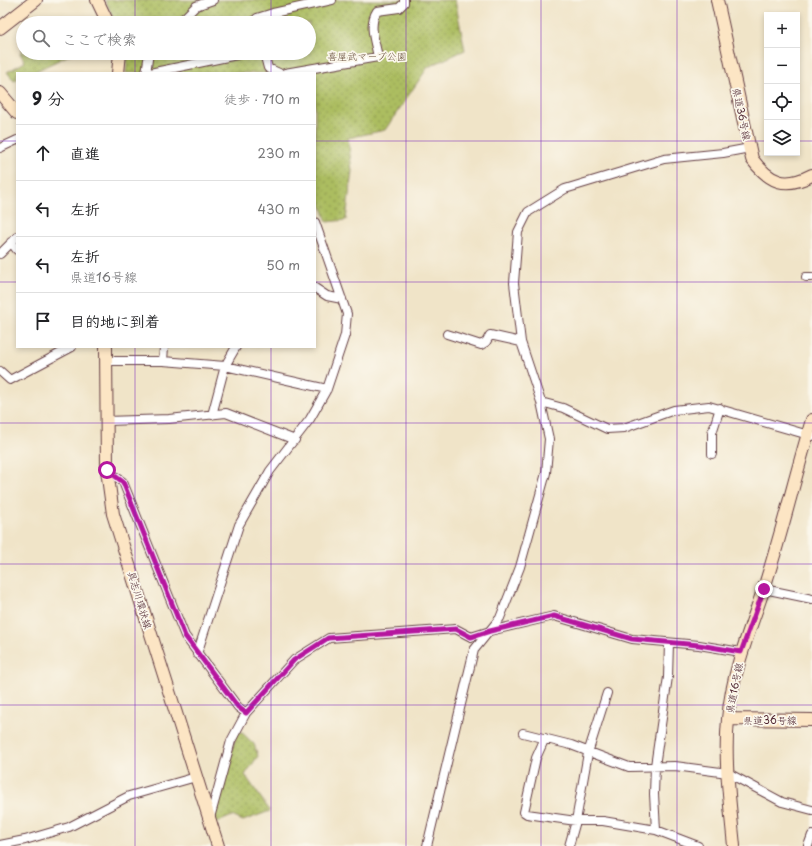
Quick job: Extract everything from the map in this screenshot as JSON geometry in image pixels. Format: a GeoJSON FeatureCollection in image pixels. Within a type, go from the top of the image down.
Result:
{"type":"FeatureCollection","features":[{"type":"Feature","properties":{"kind":"main road"},"geometry":{"type":"LineString","coordinates":[[0,28],[36,0]]}},
{"type":"Feature","properties":{"kind":"main road"},"geometry":{"type":"LineString","coordinates":[[97,0],[105,16]]}},
{"type":"Feature","properties":{"kind":"main road","name":"県道36号線"},"geometry":{"type":"LineString","coordinates":[[717,0],[752,160],[762,172],[780,182],[794,182],[812,175]]}},
{"type":"Feature","properties":{"kind":"main road"},"geometry":{"type":"LineString","coordinates":[[118,72],[119,60]]}},
{"type":"Feature","properties":{"kind":"main road"},"geometry":{"type":"LineString","coordinates":[[0,93],[16,112]]}},
{"type":"Feature","properties":{"kind":"main road","name":"具志川環状線"},"geometry":{"type":"LineString","coordinates":[[106,348],[107,470],[114,514],[218,846]]}},
{"type":"Feature","properties":{"kind":"main road","name":"県道16号線"},"geometry":{"type":"LineString","coordinates":[[734,846],[728,773],[728,719],[731,690],[741,652],[764,589],[794,490],[810,436],[812,420]]}},
{"type":"Feature","properties":{"kind":"main road","name":"県道36号線"},"geometry":{"type":"LineString","coordinates":[[728,719],[812,720]]}},
{"type":"Feature","properties":{"kind":"street"},"geometry":{"type":"LineString","coordinates":[[185,16],[196,6],[213,0]]}},
{"type":"Feature","properties":{"kind":"street"},"geometry":{"type":"LineString","coordinates":[[274,16],[332,0]]}},
{"type":"Feature","properties":{"kind":"street"},"geometry":{"type":"LineString","coordinates":[[291,72],[378,57],[372,28],[374,16],[377,11],[399,8],[404,4],[404,0]]}},
{"type":"Feature","properties":{"kind":"street"},"geometry":{"type":"LineString","coordinates":[[146,72],[148,60]]}},
{"type":"Feature","properties":{"kind":"street"},"geometry":{"type":"LineString","coordinates":[[155,72],[213,60]]}},
{"type":"Feature","properties":{"kind":"street"},"geometry":{"type":"LineString","coordinates":[[266,60],[268,68],[277,72]]}},
{"type":"Feature","properties":{"kind":"street"},"geometry":{"type":"LineString","coordinates":[[0,148],[16,140]]}},
{"type":"Feature","properties":{"kind":"street"},"geometry":{"type":"LineString","coordinates":[[427,846],[474,650],[500,618],[520,567],[546,473],[549,439],[542,402],[521,342],[514,283],[518,232],[528,212],[565,189],[664,159],[723,153],[750,148]]}},
{"type":"Feature","properties":{"kind":"street"},"geometry":{"type":"LineString","coordinates":[[197,654],[239,525],[270,472],[310,419],[327,389],[345,335],[347,314],[316,225]]}},
{"type":"Feature","properties":{"kind":"street"},"geometry":{"type":"LineString","coordinates":[[0,254],[14,240]]}},
{"type":"Feature","properties":{"kind":"street"},"geometry":{"type":"LineString","coordinates":[[316,289],[327,296],[342,299]]}},
{"type":"Feature","properties":{"kind":"street"},"geometry":{"type":"LineString","coordinates":[[447,334],[481,346],[486,342],[490,335],[521,342]]}},
{"type":"Feature","properties":{"kind":"street"},"geometry":{"type":"LineString","coordinates":[[0,371],[10,380],[70,348]]}},
{"type":"Feature","properties":{"kind":"street"},"geometry":{"type":"LineString","coordinates":[[164,348],[164,361]]}},
{"type":"Feature","properties":{"kind":"street"},"geometry":{"type":"LineString","coordinates":[[212,415],[225,366],[235,348]]}},
{"type":"Feature","properties":{"kind":"street"},"geometry":{"type":"LineString","coordinates":[[105,361],[164,361],[225,366],[327,389]]}},
{"type":"Feature","properties":{"kind":"street"},"geometry":{"type":"LineString","coordinates":[[542,402],[563,408],[607,429],[624,428],[674,410],[709,406],[720,408],[810,436]]}},
{"type":"Feature","properties":{"kind":"street"},"geometry":{"type":"LineString","coordinates":[[712,454],[712,432],[720,408]]}},
{"type":"Feature","properties":{"kind":"street"},"geometry":{"type":"LineString","coordinates":[[106,421],[168,419],[226,413],[294,440]]}},
{"type":"Feature","properties":{"kind":"street"},"geometry":{"type":"LineString","coordinates":[[107,470],[123,482],[185,636],[238,707],[246,713]]}},
{"type":"Feature","properties":{"kind":"street"},"geometry":{"type":"LineString","coordinates":[[764,589],[812,599]]}},
{"type":"Feature","properties":{"kind":"street"},"geometry":{"type":"LineString","coordinates":[[209,819],[231,741],[246,713],[294,660],[328,638],[456,629],[471,637],[554,616],[632,639],[699,645],[741,652]]}},
{"type":"Feature","properties":{"kind":"street"},"geometry":{"type":"LineString","coordinates":[[656,830],[654,794],[655,766],[668,677],[669,643]]}},
{"type":"Feature","properties":{"kind":"street"},"geometry":{"type":"LineString","coordinates":[[569,846],[576,821],[588,753],[607,693]]}},
{"type":"Feature","properties":{"kind":"street"},"geometry":{"type":"LineString","coordinates":[[523,733],[571,745],[588,753],[629,767],[675,766],[728,773],[782,802],[812,810]]}},
{"type":"Feature","properties":{"kind":"street"},"geometry":{"type":"LineString","coordinates":[[545,738],[536,758],[524,812],[527,814],[576,821],[603,821],[656,830],[698,846]]}},
{"type":"Feature","properties":{"kind":"street"},"geometry":{"type":"LineString","coordinates":[[0,845],[70,827],[129,796],[196,777]]}},
{"type":"Feature","properties":{"kind":"street"},"geometry":{"type":"LineString","coordinates":[[808,846],[812,835]]}},
{"type":"Feature","properties":{"kind":"green space","name":"喜屋武マーブ公園"},"geometry":{"type":"Polygon","coordinates":[[[105,0],[455,0],[465,50],[428,67],[385,130],[348,138],[352,171],[346,220],[327,222],[316,190],[316,72],[126,72],[127,60],[316,60],[316,16],[113,16],[105,0]]]}},
{"type":"Feature","properties":{"kind":"green space"},"geometry":{"type":"Polygon","coordinates":[[[24,60],[59,60],[34,72],[16,72],[16,80],[14,81],[7,72],[25,62],[24,60]]]}},
{"type":"Feature","properties":{"kind":"green space"},"geometry":{"type":"Polygon","coordinates":[[[238,729],[254,744],[258,756],[245,775],[270,811],[243,821],[232,816],[211,825],[238,729]]]}},
{"type":"Feature","properties":{"kind":"route"},"geometry":{"type":"LineString","coordinates":[[107,470],[123,482],[185,636],[238,707],[246,713],[294,660],[328,638],[456,629],[471,637],[554,616],[632,639],[699,645],[741,652],[764,589]]}}]}
